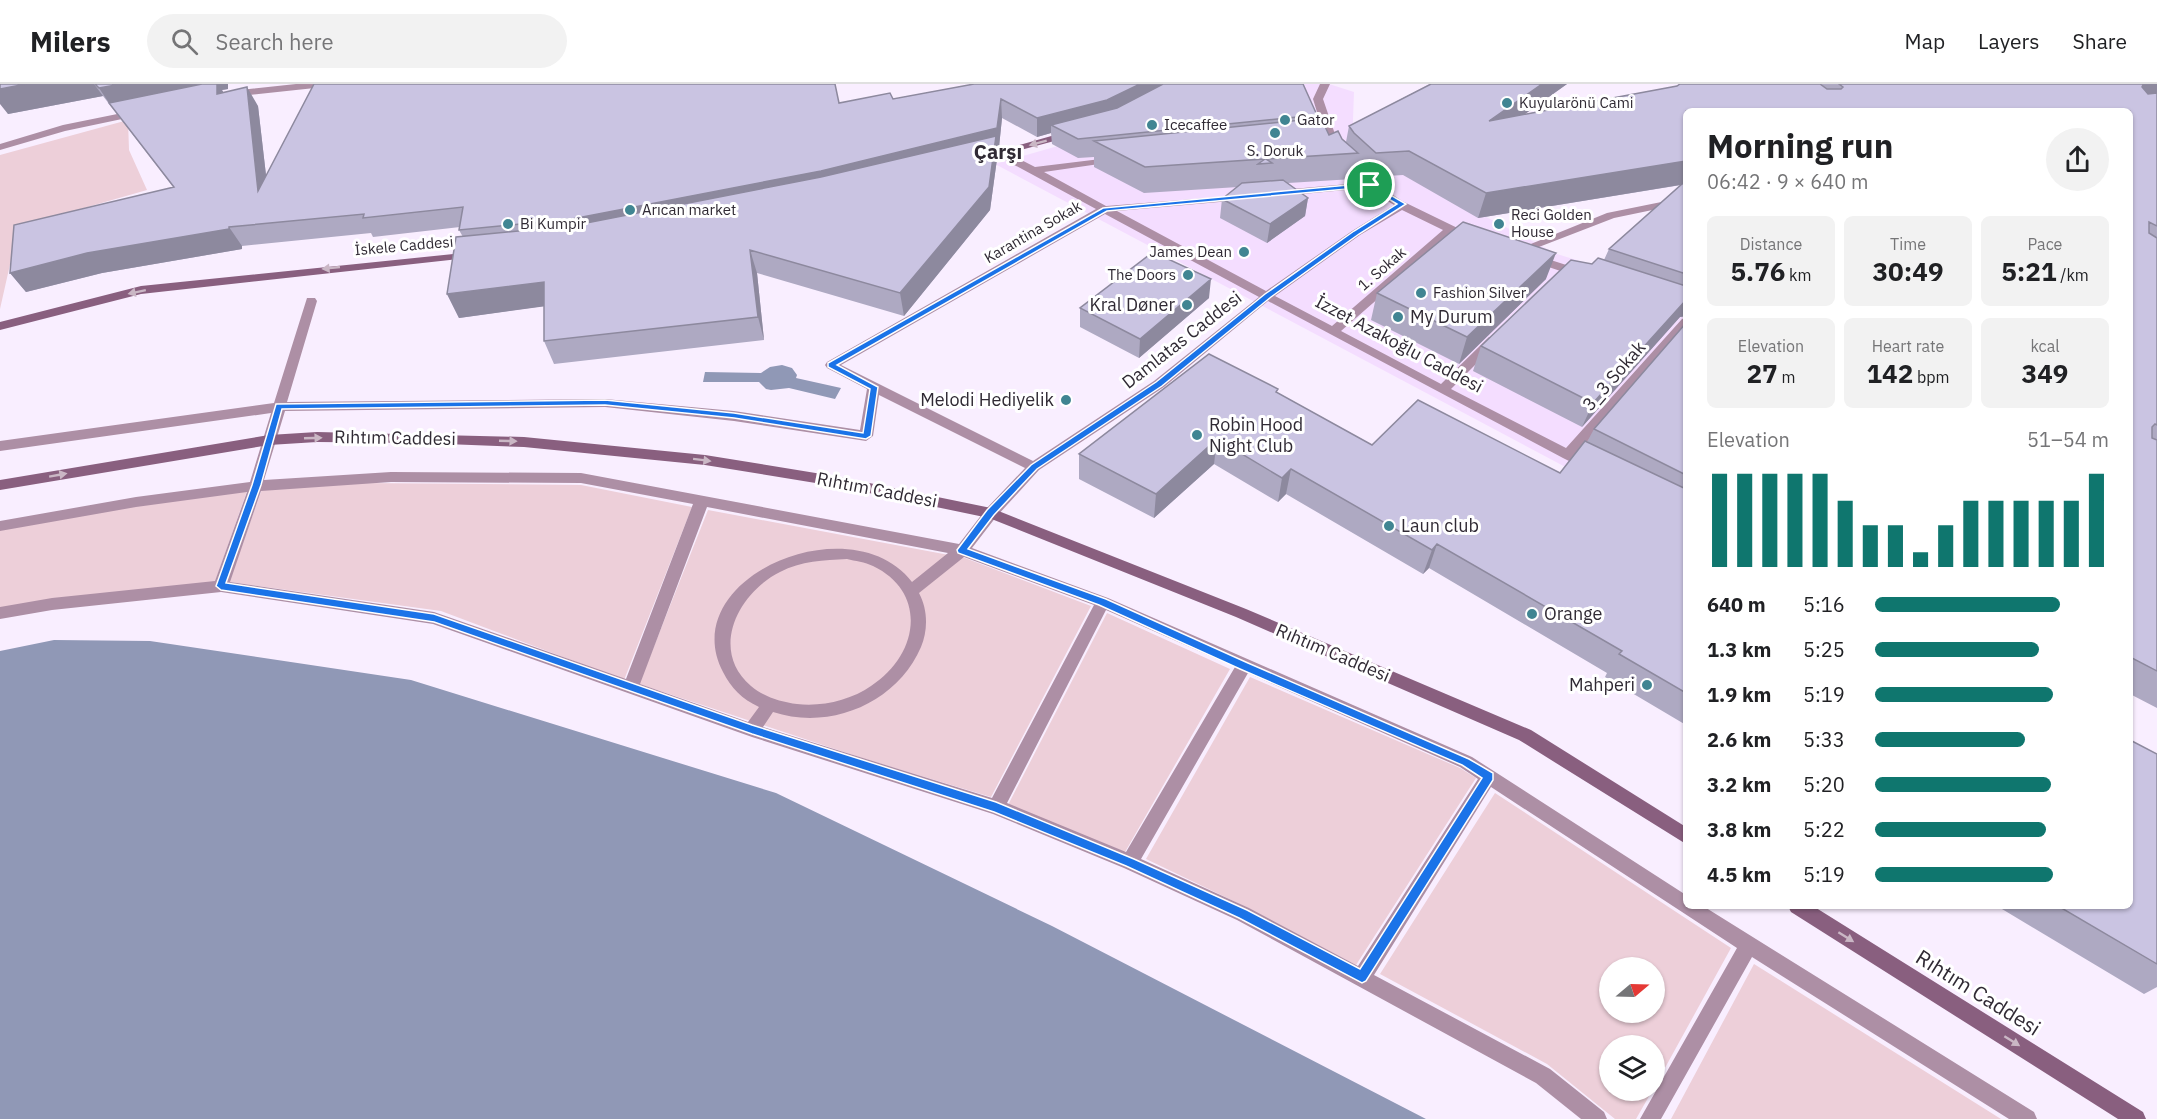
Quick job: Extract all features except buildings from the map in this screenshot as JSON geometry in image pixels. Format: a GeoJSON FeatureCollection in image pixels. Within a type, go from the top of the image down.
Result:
{"type":"FeatureCollection","features":[{"type":"Feature","properties":{"kind":"street"},"geometry":{"type":"LineString","coordinates":[[223,95],[324,84]]}},
{"type":"Feature","properties":{"kind":"street"},"geometry":{"type":"LineString","coordinates":[[1325,84],[1318,99],[1325,137],[1343,161],[1370,185],[1402,204],[1450,230],[1484,241]]}},
{"type":"Feature","properties":{"kind":"street"},"geometry":{"type":"LineString","coordinates":[[0,147],[63,128],[143,112]]}},
{"type":"Feature","properties":{"kind":"street"},"geometry":{"type":"LineString","coordinates":[[965,162],[1078,132]]}},
{"type":"Feature","properties":{"kind":"street","name":"İzzet Azakoğlu Caddesi"},"geometry":{"type":"LineString","coordinates":[[1000,153],[1442,390],[1598,470]]}},
{"type":"Feature","properties":{"kind":"street"},"geometry":{"type":"LineString","coordinates":[[1033,171],[1126,158]]}},
{"type":"Feature","properties":{"kind":"street","name":"Karantina Sokak"},"geometry":{"type":"LineString","coordinates":[[874,387],[831,365],[1105,209],[1370,185]]}},
{"type":"Feature","properties":{"kind":"street"},"geometry":{"type":"LineString","coordinates":[[1588,276],[1562,273],[1511,251],[1611,215],[1683,201]]}},
{"type":"Feature","properties":{"kind":"street","name":"Damlatas Caddesi"},"geometry":{"type":"LineString","coordinates":[[911,591],[962,550],[991,513],[1034,467],[1159,384],[1268,295],[1356,233],[1402,204]]}},
{"type":"Feature","properties":{"kind":"street","name":"1. Sokak"},"geometry":{"type":"LineString","coordinates":[[1333,331],[1450,230]]}},
{"type":"Feature","properties":{"kind":"street","name":"İskele Caddesi"},"geometry":{"type":"LineString","coordinates":[[0,326],[141,290],[486,253]]}},
{"type":"Feature","properties":{"kind":"street"},"geometry":{"type":"LineString","coordinates":[[221,586],[256,485],[311,301]]}},
{"type":"Feature","properties":{"kind":"street","name":"3_3 Sokak"},"geometry":{"type":"LineString","coordinates":[[1568,455],[1683,325]]}},
{"type":"Feature","properties":{"kind":"street"},"geometry":{"type":"LineString","coordinates":[[1442,390],[1500,333]]}},
{"type":"Feature","properties":{"kind":"street"},"geometry":{"type":"LineString","coordinates":[[0,446],[279,406],[605,403],[734,416],[866,436],[874,387],[1034,467]]}},
{"type":"Feature","properties":{"kind":"street","name":"Rıhtım Caddesi"},"geometry":{"type":"LineString","coordinates":[[0,485],[269,440],[317,437],[420,438],[588,447],[716,461],[840,482],[991,513],[1230,609],[1525,735],[1683,834]]}},
{"type":"Feature","properties":{"kind":"street"},"geometry":{"type":"LineString","coordinates":[[0,526],[135,500],[256,485],[365,477],[520,480],[582,478],[701,503],[962,550],[1103,602],[1466,762],[1683,904]]}},
{"type":"Feature","properties":{"kind":"street"},"geometry":{"type":"LineString","coordinates":[[631,688],[701,503]]}},
{"type":"Feature","properties":{"kind":"street"},"geometry":{"type":"LineString","coordinates":[[847,553],[874,561],[898,575],[911,591],[920,618],[916,644],[902,669],[878,690],[848,705],[813,712],[780,708],[769,704],[751,696],[731,675],[722,651],[723,624],[737,599],[758,577],[786,562],[816,554],[847,553]]}},
{"type":"Feature","properties":{"kind":"street"},"geometry":{"type":"LineString","coordinates":[[0,613],[52,604],[221,586],[434,618],[752,730],[996,807],[1130,862],[1243,914],[1543,1076],[1597,1119]]}},
{"type":"Feature","properties":{"kind":"street"},"geometry":{"type":"LineString","coordinates":[[996,807],[1103,602]]}},
{"type":"Feature","properties":{"kind":"street"},"geometry":{"type":"LineString","coordinates":[[1130,862],[1244,666]]}},
{"type":"Feature","properties":{"kind":"street"},"geometry":{"type":"LineString","coordinates":[[752,730],[769,704]]}},
{"type":"Feature","properties":{"kind":"street"},"geometry":{"type":"LineString","coordinates":[[1362,977],[1489,776]]}},
{"type":"Feature","properties":{"kind":"street"},"geometry":{"type":"LineString","coordinates":[[1691,909],[2026,1119]]}},
{"type":"Feature","properties":{"kind":"street","name":"Rıhtım Caddesi"},"geometry":{"type":"LineString","coordinates":[[1802,909],[2136,1119]]}},
{"type":"Feature","properties":{"kind":"street"},"geometry":{"type":"LineString","coordinates":[[1650,1119],[1748,946]]}},
{"type":"Feature","properties":{"kind":"shaded area"},"geometry":{"type":"Polygon","coordinates":[[[1210,84],[1329,84],[1354,92],[1352,147],[1557,254],[1683,293],[1683,529],[995,164],[1135,124],[1210,84]]]}},
{"type":"Feature","properties":{"kind":"shaded area"},"geometry":{"type":"Polygon","coordinates":[[[128,120],[129,150],[147,190],[35,222],[11,260],[0,309],[0,155],[128,120]]]}},
{"type":"Feature","properties":{"kind":"shaded area"},"geometry":{"type":"Polygon","coordinates":[[[362,483],[581,485],[692,507],[624,680],[441,611],[229,582],[262,489],[362,483]]]}},
{"type":"Feature","properties":{"kind":"shaded area"},"geometry":{"type":"Polygon","coordinates":[[[247,491],[215,582],[0,608],[0,529],[129,506],[247,491]]]}},
{"type":"Feature","properties":{"kind":"shaded area"},"geometry":{"type":"Polygon","coordinates":[[[708,510],[965,558],[1091,606],[991,797],[865,759],[639,684],[708,510]]]}},
{"type":"Feature","properties":{"kind":"shaded area"},"geometry":{"type":"Polygon","coordinates":[[[1107,613],[1230,669],[1125,852],[1008,805],[1107,613]]]}},
{"type":"Feature","properties":{"kind":"shaded area"},"geometry":{"type":"Polygon","coordinates":[[[1250,677],[1460,768],[1476,778],[1356,965],[1246,907],[1146,859],[1250,677]]]}},
{"type":"Feature","properties":{"kind":"shaded area"},"geometry":{"type":"Polygon","coordinates":[[[1495,793],[1731,948],[1665,1068],[1665,1035],[1599,1035],[1599,1101],[1646,1101],[1636,1119],[1615,1119],[1547,1064],[1380,974],[1495,793]]]}},
{"type":"Feature","properties":{"kind":"shaded area"},"geometry":{"type":"Polygon","coordinates":[[[1754,964],[2001,1119],[1671,1119],[1754,964]]]}},
{"type":"Feature","properties":{"kind":"water"},"geometry":{"type":"Polygon","coordinates":[[[782,365],[792,368],[797,375],[796,378],[841,388],[835,399],[789,388],[766,389],[759,382],[703,382],[705,372],[761,373],[770,367],[782,365]]]}},
{"type":"Feature","properties":{"kind":"water"},"geometry":{"type":"Polygon","coordinates":[[[54,640],[150,641],[411,680],[776,793],[1052,926],[1426,1119],[0,1119],[0,651],[54,640]]]}},
{"type":"Feature","properties":{"kind":"place","name":"Kuyularönü Cami"},"geometry":{"type":"Point","coordinates":[1507,103]}},
{"type":"Feature","properties":{"kind":"place","name":"Gator"},"geometry":{"type":"Point","coordinates":[1285,120]}},
{"type":"Feature","properties":{"kind":"place","name":"Icecaffee"},"geometry":{"type":"Point","coordinates":[1152,125]}},
{"type":"Feature","properties":{"kind":"place","name":"S. Doruk"},"geometry":{"type":"Point","coordinates":[1275,133]}},
{"type":"Feature","properties":{"kind":"place","name":"Arıcan market"},"geometry":{"type":"Point","coordinates":[630,210]}},
{"type":"Feature","properties":{"kind":"place","name":"Bi Kumpir"},"geometry":{"type":"Point","coordinates":[508,224]}},
{"type":"Feature","properties":{"kind":"place","name":"Reci Golden House"},"geometry":{"type":"Point","coordinates":[1499,224]}},
{"type":"Feature","properties":{"kind":"place","name":"James Dean"},"geometry":{"type":"Point","coordinates":[1244,252]}},
{"type":"Feature","properties":{"kind":"place","name":"The Doors"},"geometry":{"type":"Point","coordinates":[1188,275]}},
{"type":"Feature","properties":{"kind":"place","name":"Fashion Silver"},"geometry":{"type":"Point","coordinates":[1421,293]}},
{"type":"Feature","properties":{"kind":"place","name":"Kral Døner"},"geometry":{"type":"Point","coordinates":[1187,305]}},
{"type":"Feature","properties":{"kind":"place","name":"My Durum"},"geometry":{"type":"Point","coordinates":[1398,317]}},
{"type":"Feature","properties":{"kind":"place","name":"Melodi Hediyelik"},"geometry":{"type":"Point","coordinates":[1066,400]}},
{"type":"Feature","properties":{"kind":"place","name":"Robin Hood Night Club"},"geometry":{"type":"Point","coordinates":[1197,435]}},
{"type":"Feature","properties":{"kind":"place","name":"Laun club"},"geometry":{"type":"Point","coordinates":[1389,526]}},
{"type":"Feature","properties":{"kind":"place","name":"Orange"},"geometry":{"type":"Point","coordinates":[1532,614]}},
{"type":"Feature","properties":{"kind":"place","name":"Mahperi"},"geometry":{"type":"Point","coordinates":[1647,685]}},
{"type":"Feature","properties":{"kind":"district","name":"Çarşı"},"geometry":{"type":"Point","coordinates":[998,152]}},
{"type":"Feature","properties":{"kind":"route"},"geometry":{"type":"LineString","coordinates":[[1370,185],[1402,204],[1356,233],[1268,295],[1159,384],[1034,467],[991,513],[962,550],[1103,602],[1466,762],[1489,776],[1362,977],[1243,914],[1130,862],[996,807],[752,730],[434,618],[221,586],[256,485],[279,406],[605,403],[734,416],[866,436],[874,387],[831,365],[1105,209],[1370,185]]}}]}
